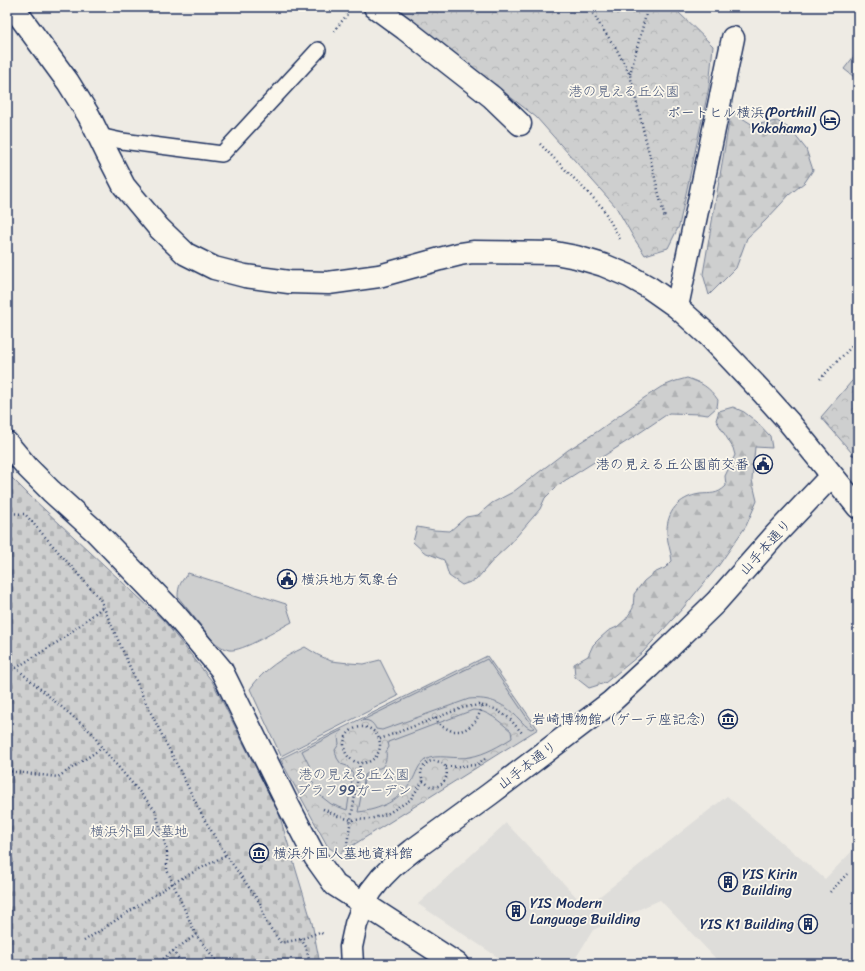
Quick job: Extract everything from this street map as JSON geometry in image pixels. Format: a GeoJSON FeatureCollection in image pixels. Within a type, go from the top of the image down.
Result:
{"type":"FeatureCollection","features":[{"type":"Feature","properties":{"kind":"street"},"geometry":{"type":"LineString","coordinates":[[13,7],[68,82],[89,116],[124,186],[159,228],[186,254],[214,268],[245,276],[282,281],[328,283],[379,276],[440,259],[473,252],[555,253],[576,257],[602,265],[629,276],[650,288],[677,307],[708,335],[788,421],[858,507]]}},
{"type":"Feature","properties":{"kind":"street"},"geometry":{"type":"LineString","coordinates":[[376,7],[492,97],[520,124]]}},
{"type":"Feature","properties":{"kind":"street"},"geometry":{"type":"LineString","coordinates":[[677,307],[733,38]]}},
{"type":"Feature","properties":{"kind":"street"},"geometry":{"type":"LineString","coordinates":[[7,443],[51,492],[96,532],[174,613],[221,669],[315,857],[335,885],[457,964]]}},
{"type":"Feature","properties":{"kind":"street","name":"山手本通り"},"geometry":{"type":"LineString","coordinates":[[352,964],[351,947],[356,924],[371,891],[382,877],[413,850],[490,794],[611,702],[716,602],[777,533],[832,475]]}},
{"type":"Feature","properties":{"kind":"lane"},"geometry":{"type":"LineString","coordinates":[[99,136],[122,141],[222,154],[318,50]]}},
{"type":"Feature","properties":{"kind":"path"},"geometry":{"type":"LineString","coordinates":[[589,7],[617,50],[630,74],[666,223]]}},
{"type":"Feature","properties":{"kind":"path"},"geometry":{"type":"LineString","coordinates":[[630,74],[648,7]]}},
{"type":"Feature","properties":{"kind":"path"},"geometry":{"type":"LineString","coordinates":[[318,50],[349,13]]}},
{"type":"Feature","properties":{"kind":"path"},"geometry":{"type":"LineString","coordinates":[[520,124],[602,207],[624,247]]}},
{"type":"Feature","properties":{"kind":"path"},"geometry":{"type":"LineString","coordinates":[[820,379],[858,340]]}},
{"type":"Feature","properties":{"kind":"path"},"geometry":{"type":"LineString","coordinates":[[851,456],[858,448]]}},
{"type":"Feature","properties":{"kind":"path"},"geometry":{"type":"LineString","coordinates":[[7,514],[26,514],[100,599],[144,699],[184,782],[226,855],[260,903],[266,922],[281,943],[301,939],[320,932],[329,939]]}},
{"type":"Feature","properties":{"kind":"path"},"geometry":{"type":"LineString","coordinates":[[16,668],[61,640],[103,607]]}},
{"type":"Feature","properties":{"kind":"path"},"geometry":{"type":"LineString","coordinates":[[7,659],[92,733],[102,748],[155,810],[167,851],[167,870],[196,935],[219,964]]}},
{"type":"Feature","properties":{"kind":"path"},"geometry":{"type":"LineString","coordinates":[[380,739],[462,708],[479,705],[495,709],[509,718],[524,735],[518,739]]}},
{"type":"Feature","properties":{"kind":"path"},"geometry":{"type":"LineString","coordinates":[[435,718],[441,726],[452,731],[461,731],[468,728],[476,721],[483,706]]}},
{"type":"Feature","properties":{"kind":"path"},"geometry":{"type":"LineString","coordinates":[[359,727],[368,728],[375,732],[380,739],[381,749],[377,757],[369,762],[360,764],[352,761],[346,755],[344,746],[346,738],[351,731],[359,727]]}},
{"type":"Feature","properties":{"kind":"path"},"geometry":{"type":"LineString","coordinates":[[7,771],[58,777],[102,748]]}},
{"type":"Feature","properties":{"kind":"path"},"geometry":{"type":"LineString","coordinates":[[446,767],[476,765],[488,757]]}},
{"type":"Feature","properties":{"kind":"path"},"geometry":{"type":"LineString","coordinates":[[431,761],[440,762],[446,767],[448,775],[444,782],[437,786],[429,786],[423,781],[421,773],[424,765],[431,761]]}},
{"type":"Feature","properties":{"kind":"path"},"geometry":{"type":"LineString","coordinates":[[346,856],[360,764]]}},
{"type":"Feature","properties":{"kind":"path"},"geometry":{"type":"LineString","coordinates":[[351,820],[370,819],[386,814],[410,800],[423,781]]}},
{"type":"Feature","properties":{"kind":"path"},"geometry":{"type":"LineString","coordinates":[[84,941],[173,883],[226,855]]}},
{"type":"Feature","properties":{"kind":"path"},"geometry":{"type":"LineString","coordinates":[[830,892],[847,874]]}},
{"type":"Feature","properties":{"kind":"path"},"geometry":{"type":"LineString","coordinates":[[157,964],[196,935]]}},
{"type":"Feature","properties":{"kind":"path"},"geometry":{"type":"LineString","coordinates":[[301,939],[306,947],[310,964]]}},
{"type":"Feature","properties":{"kind":"path"},"geometry":{"type":"LineString","coordinates":[[174,951],[184,964]]}},
{"type":"Feature","properties":{"kind":"shaded area"},"geometry":{"type":"Polygon","coordinates":[[[727,796],[825,879],[858,845],[858,964],[721,964],[660,900],[593,930],[572,964],[508,964],[418,904],[506,823],[586,907],[727,796]]]}},
{"type":"Feature","properties":{"kind":"green space","name":"港の見える丘公園"},"geometry":{"type":"Polygon","coordinates":[[[395,7],[675,7],[674,8],[713,46],[709,87],[679,226],[668,248],[645,255],[616,207],[536,117],[395,7]]]}},
{"type":"Feature","properties":{"kind":"green space"},"geometry":{"type":"Polygon","coordinates":[[[858,51],[858,80],[844,69],[858,51]]]}},
{"type":"Feature","properties":{"kind":"green space"},"geometry":{"type":"Polygon","coordinates":[[[731,111],[753,125],[777,121],[790,129],[806,149],[813,170],[805,182],[789,195],[747,238],[736,268],[709,295],[703,274],[731,111]]]}},
{"type":"Feature","properties":{"kind":"green space"},"geometry":{"type":"Polygon","coordinates":[[[858,374],[858,460],[821,417],[858,374]]]}},
{"type":"Feature","properties":{"kind":"green space"},"geometry":{"type":"Polygon","coordinates":[[[687,378],[708,389],[718,400],[717,407],[708,415],[669,413],[558,485],[545,498],[540,509],[510,544],[495,558],[476,580],[462,585],[449,576],[444,560],[424,552],[413,542],[417,527],[450,531],[466,517],[478,515],[492,503],[513,492],[568,450],[661,387],[687,378]]]}},
{"type":"Feature","properties":{"kind":"green space"},"geometry":{"type":"Polygon","coordinates":[[[733,407],[744,412],[757,422],[770,436],[772,448],[755,447],[752,480],[757,501],[746,526],[719,565],[683,608],[642,653],[605,683],[589,688],[575,677],[574,664],[588,656],[593,645],[599,639],[626,619],[633,608],[634,594],[644,581],[654,573],[665,568],[672,561],[667,533],[667,525],[671,512],[686,498],[700,494],[717,492],[726,486],[725,476],[735,455],[733,448],[716,420],[719,411],[733,407]]]}},
{"type":"Feature","properties":{"kind":"green space","name":"横浜外国人墓地"},"geometry":{"type":"Polygon","coordinates":[[[7,473],[164,621],[212,681],[279,814],[312,923],[320,964],[7,964],[7,473]]]}},
{"type":"Feature","properties":{"kind":"green space"},"geometry":{"type":"Polygon","coordinates":[[[188,573],[286,604],[292,622],[251,644],[235,650],[225,649],[214,642],[178,597],[180,584],[188,573]]]}},
{"type":"Feature","properties":{"kind":"green space"},"geometry":{"type":"Polygon","coordinates":[[[305,647],[331,661],[364,664],[380,660],[398,696],[281,756],[250,689],[274,664],[305,647]]]}},
{"type":"Feature","properties":{"kind":"green space","name":"港の見える丘公園 ブラフ99ガーデン"},"geometry":{"type":"Polygon","coordinates":[[[487,656],[538,729],[339,854],[328,847],[280,759],[487,656]]]}},
{"type":"Feature","properties":{"kind":"green space"},"geometry":{"type":"Polygon","coordinates":[[[487,659],[534,728],[531,729],[525,725],[503,706],[484,699],[469,699],[382,730],[376,729],[366,720],[361,721],[487,659]]]}},
{"type":"Feature","properties":{"kind":"green space"},"geometry":{"type":"Polygon","coordinates":[[[473,710],[489,714],[498,720],[511,731],[512,738],[476,756],[465,758],[429,758],[419,767],[412,781],[402,794],[382,806],[358,812],[365,775],[373,769],[382,767],[386,760],[386,752],[389,747],[388,742],[473,710]]]}},
{"type":"Feature","properties":{"kind":"green space"},"geometry":{"type":"Polygon","coordinates":[[[342,730],[338,736],[339,744],[335,750],[337,758],[341,764],[347,766],[353,774],[347,810],[331,804],[322,797],[311,787],[314,783],[303,771],[310,767],[302,751],[342,730]]]}},
{"type":"Feature","properties":{"kind":"place","name":"ポートヒル横浜(Porthill Yokohama)"},"geometry":{"type":"Point","coordinates":[830,120]}},
{"type":"Feature","properties":{"kind":"place","name":"港の見える丘公園前交番"},"geometry":{"type":"Point","coordinates":[763,464]}},
{"type":"Feature","properties":{"kind":"place","name":"横浜地方気象台"},"geometry":{"type":"Point","coordinates":[287,579]}},
{"type":"Feature","properties":{"kind":"place","name":"岩崎博物館（ゲーテ座記念）"},"geometry":{"type":"Point","coordinates":[728,719]}},
{"type":"Feature","properties":{"kind":"place","name":"横浜外国人墓地資料館"},"geometry":{"type":"Point","coordinates":[259,853]}},
{"type":"Feature","properties":{"kind":"place","name":"YIS Kirin Building"},"geometry":{"type":"Point","coordinates":[728,882]}},
{"type":"Feature","properties":{"kind":"place","name":"YIS Modern Language Building"},"geometry":{"type":"Point","coordinates":[516,911]}},
{"type":"Feature","properties":{"kind":"place","name":"YIS K1 Building"},"geometry":{"type":"Point","coordinates":[808,924]}}]}
